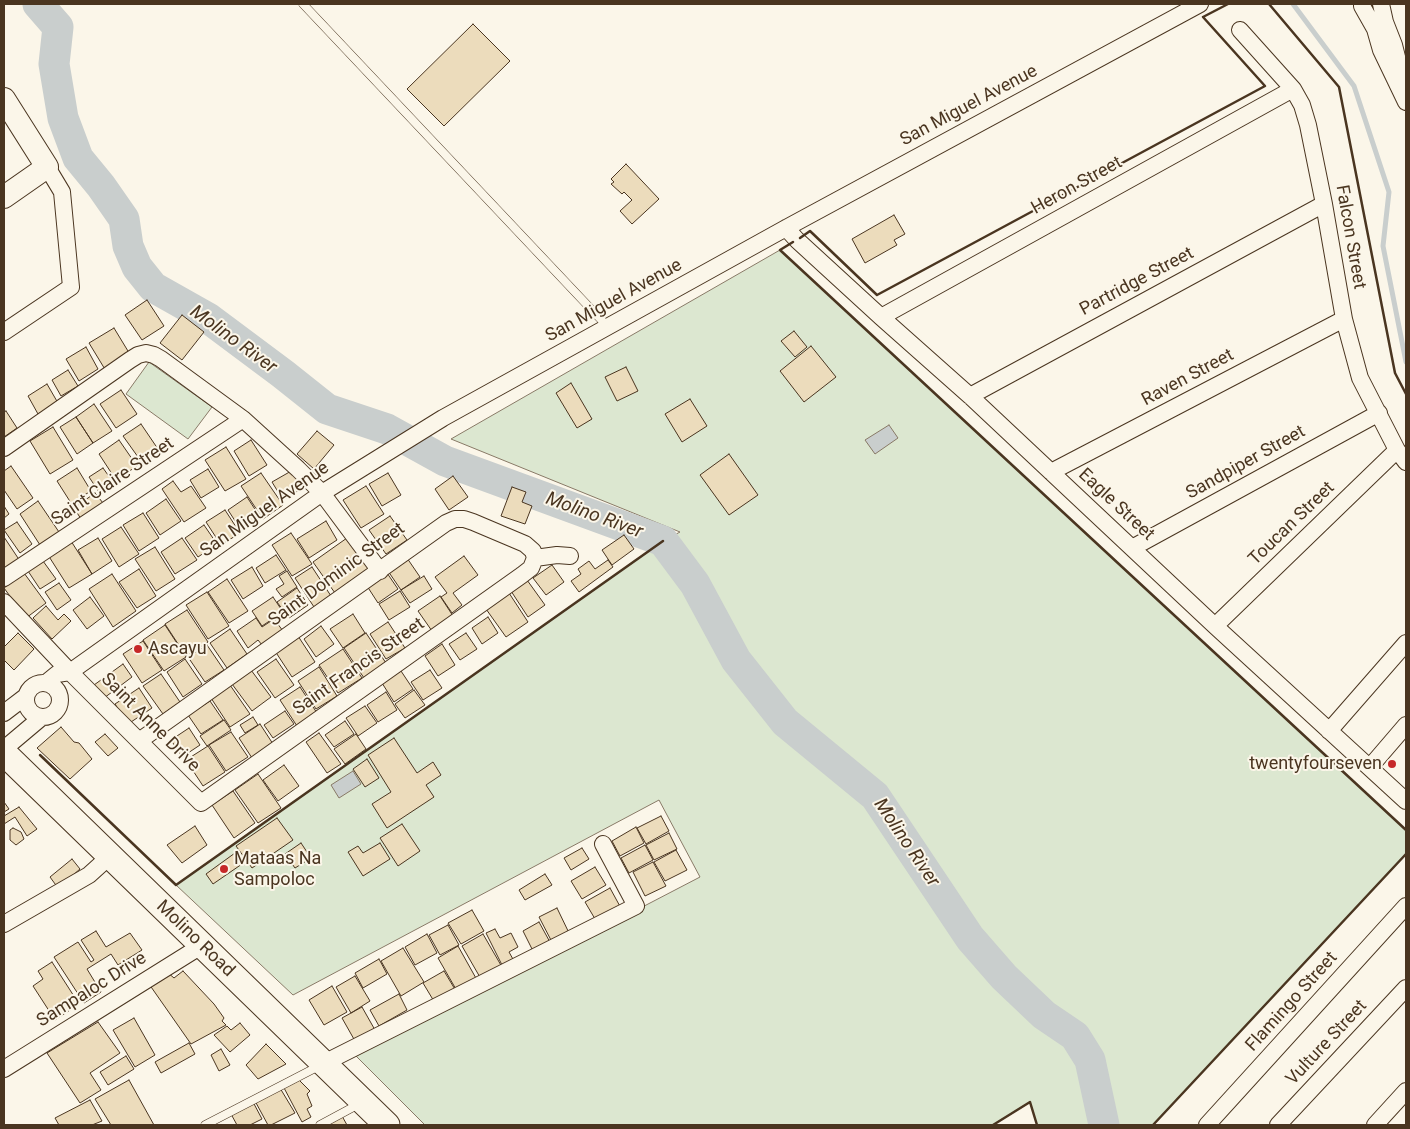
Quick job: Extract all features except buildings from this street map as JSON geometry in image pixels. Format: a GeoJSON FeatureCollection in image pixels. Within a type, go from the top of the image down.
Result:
{"type":"FeatureCollection","features":[{"type":"Feature","properties":{"kind":"main road","name":"Molino Road"},"geometry":{"type":"LineString","coordinates":[[6,758],[110,856],[387,1125]]}},
{"type":"Feature","properties":{"kind":"street","name":"San Miguel Avenue"},"geometry":{"type":"LineString","coordinates":[[46,683],[57,674],[70,672],[322,492],[442,418],[608,327],[791,234],[1200,4]]}},
{"type":"Feature","properties":{"kind":"street"},"geometry":{"type":"LineString","coordinates":[[1364,4],[1375,29],[1381,50],[1406,102]]}},
{"type":"Feature","properties":{"kind":"street"},"geometry":{"type":"LineString","coordinates":[[1382,4],[1385,22],[1394,45],[1406,94]]}},
{"type":"Feature","properties":{"kind":"street","name":"Falcon Street"},"geometry":{"type":"LineString","coordinates":[[1240,30],[1293,89],[1302,105],[1324,204],[1344,319],[1360,378],[1402,456]]}},
{"type":"Feature","properties":{"kind":"street","name":"Heron Street"},"geometry":{"type":"LineString","coordinates":[[881,318],[1293,89]]}},
{"type":"Feature","properties":{"kind":"street"},"geometry":{"type":"LineString","coordinates":[[4,99],[62,192],[71,287],[4,332]]}},
{"type":"Feature","properties":{"kind":"street"},"geometry":{"type":"LineString","coordinates":[[4,197],[47,167]]}},
{"type":"Feature","properties":{"kind":"street","name":"Partridge Street"},"geometry":{"type":"LineString","coordinates":[[970,396],[1324,204]]}},
{"type":"Feature","properties":{"kind":"street","name":"Eagle Street"},"geometry":{"type":"LineString","coordinates":[[791,234],[881,318],[970,396],[1215,626],[1406,801]]}},
{"type":"Feature","properties":{"kind":"street","name":"Raven Street"},"geometry":{"type":"LineString","coordinates":[[1051,472],[1344,319]]}},
{"type":"Feature","properties":{"kind":"street"},"geometry":{"type":"LineString","coordinates":[[4,448],[130,360],[146,353],[161,359],[244,419],[322,492],[380,571]]}},
{"type":"Feature","properties":{"kind":"street","name":"Sandpiper Street"},"geometry":{"type":"LineString","coordinates":[[1132,548],[1379,413]]}},
{"type":"Feature","properties":{"kind":"street","name":"Saint Claire Street"},"geometry":{"type":"LineString","coordinates":[[4,578],[244,419]]}},
{"type":"Feature","properties":{"kind":"street","name":"Toucan Street"},"geometry":{"type":"LineString","coordinates":[[1215,626],[1402,456]]}},
{"type":"Feature","properties":{"kind":"street","name":"Saint Dominic Street"},"geometry":{"type":"LineString","coordinates":[[139,741],[380,571],[436,529],[455,519],[473,522],[525,544],[532,551],[535,558]]}},
{"type":"Feature","properties":{"kind":"street"},"geometry":{"type":"LineString","coordinates":[[535,558],[556,555],[570,556]]}},
{"type":"Feature","properties":{"kind":"street","name":"Saint Francis Street"},"geometry":{"type":"LineString","coordinates":[[201,804],[522,575],[531,568],[535,558]]}},
{"type":"Feature","properties":{"kind":"street","name":"Saint Anne Drive"},"geometry":{"type":"LineString","coordinates":[[4,602],[70,672],[201,804]]}},
{"type":"Feature","properties":{"kind":"street"},"geometry":{"type":"LineString","coordinates":[[1329,731],[1406,643]]}},
{"type":"Feature","properties":{"kind":"street","name":"San Miguel Avenue"},"geometry":{"type":"LineString","coordinates":[[59,694],[67,686],[70,672]]}},
{"type":"Feature","properties":{"kind":"street"},"geometry":{"type":"LineString","coordinates":[[41,682],[56,688],[59,694],[60,699],[57,710],[48,716],[36,716],[28,709],[25,698],[27,692],[30,688],[41,682]]}},
{"type":"Feature","properties":{"kind":"street"},"geometry":{"type":"LineString","coordinates":[[4,713],[25,698]]}},
{"type":"Feature","properties":{"kind":"street"},"geometry":{"type":"LineString","coordinates":[[6,758],[42,717]]}},
{"type":"Feature","properties":{"kind":"street"},"geometry":{"type":"LineString","coordinates":[[1370,767],[1406,725]]}},
{"type":"Feature","properties":{"kind":"street"},"geometry":{"type":"LineString","coordinates":[[324,1064],[636,906],[603,844]]}},
{"type":"Feature","properties":{"kind":"street"},"geometry":{"type":"LineString","coordinates":[[4,924],[89,875],[110,856]]}},
{"type":"Feature","properties":{"kind":"street","name":"Flamingo Street"},"geometry":{"type":"LineString","coordinates":[[1207,1125],[1406,906]]}},
{"type":"Feature","properties":{"kind":"street","name":"Sampaloc Drive"},"geometry":{"type":"LineString","coordinates":[[4,1069],[201,946]]}},
{"type":"Feature","properties":{"kind":"street","name":"Vulture Street"},"geometry":{"type":"LineString","coordinates":[[1278,1125],[1406,988]]}},
{"type":"Feature","properties":{"kind":"street"},"geometry":{"type":"LineString","coordinates":[[1378,1124],[1406,1091]]}},
{"type":"Feature","properties":{"kind":"lane"},"geometry":{"type":"LineString","coordinates":[[303,4],[608,327]]}},
{"type":"Feature","properties":{"kind":"lane"},"geometry":{"type":"LineString","coordinates":[[206,1125],[324,1064]]}},
{"type":"Feature","properties":{"kind":"lane"},"geometry":{"type":"LineString","coordinates":[[320,1125],[363,1102]]}},
{"type":"Feature","properties":{"kind":"green space"},"geometry":{"type":"Polygon","coordinates":[[[780,250],[1406,830],[1406,854],[1153,1125],[1037,1125],[1030,1102],[993,1125],[425,1125],[356,1056],[700,877],[659,800],[293,995],[176,885],[663,541],[680,532],[451,439],[780,250]]]}},
{"type":"Feature","properties":{"kind":"green space"},"geometry":{"type":"Polygon","coordinates":[[[149,362],[212,407],[188,439],[126,394],[149,362]]]}},
{"type":"Feature","properties":{"kind":"shaded area"},"geometry":{"type":"Polygon","coordinates":[[[889,425],[898,438],[875,454],[865,440],[889,425]]]}},
{"type":"Feature","properties":{"kind":"shaded area"},"geometry":{"type":"Polygon","coordinates":[[[353,771],[361,784],[339,798],[331,785],[353,771]]]}},
{"type":"Feature","properties":{"kind":"waterway","name":"Molino River"},"geometry":{"type":"LineString","coordinates":[[38,4],[58,27],[54,64],[63,118],[78,158],[101,186],[124,219],[128,246],[137,267],[153,287],[208,318],[327,409],[387,429],[445,461],[663,541],[695,584],[736,660],[785,722],[875,796],[970,938],[1004,977],[1044,1015],[1075,1036],[1090,1060],[1104,1125]]}},
{"type":"Feature","properties":{"kind":"waterway"},"geometry":{"type":"LineString","coordinates":[[1293,4],[1354,86],[1389,192],[1383,246],[1406,362]]}},
{"type":"Feature","properties":{"kind":"wall"},"geometry":{"type":"LineString","coordinates":[[800,238],[810,231],[877,295],[1265,86],[1203,17],[1228,4]]}},
{"type":"Feature","properties":{"kind":"wall"},"geometry":{"type":"LineString","coordinates":[[1269,4],[1339,87],[1395,373],[1406,394]]}},
{"type":"Feature","properties":{"kind":"wall"},"geometry":{"type":"LineString","coordinates":[[793,242],[780,250],[1406,830]]}},
{"type":"Feature","properties":{"kind":"wall"},"geometry":{"type":"LineString","coordinates":[[40,755],[176,885],[663,541]]}},
{"type":"Feature","properties":{"kind":"wall"},"geometry":{"type":"LineString","coordinates":[[1153,1125],[1406,854]]}},
{"type":"Feature","properties":{"kind":"wall"},"geometry":{"type":"LineString","coordinates":[[993,1125],[1030,1102],[1037,1125]]}},
{"type":"Feature","properties":{"kind":"place","name":"Ascayu"},"geometry":{"type":"Point","coordinates":[138,649]}},
{"type":"Feature","properties":{"kind":"place","name":"twentyfourseven"},"geometry":{"type":"Point","coordinates":[1392,764]}},
{"type":"Feature","properties":{"kind":"place","name":"Mataas Na Sampoloc"},"geometry":{"type":"Point","coordinates":[224,869]}}]}
